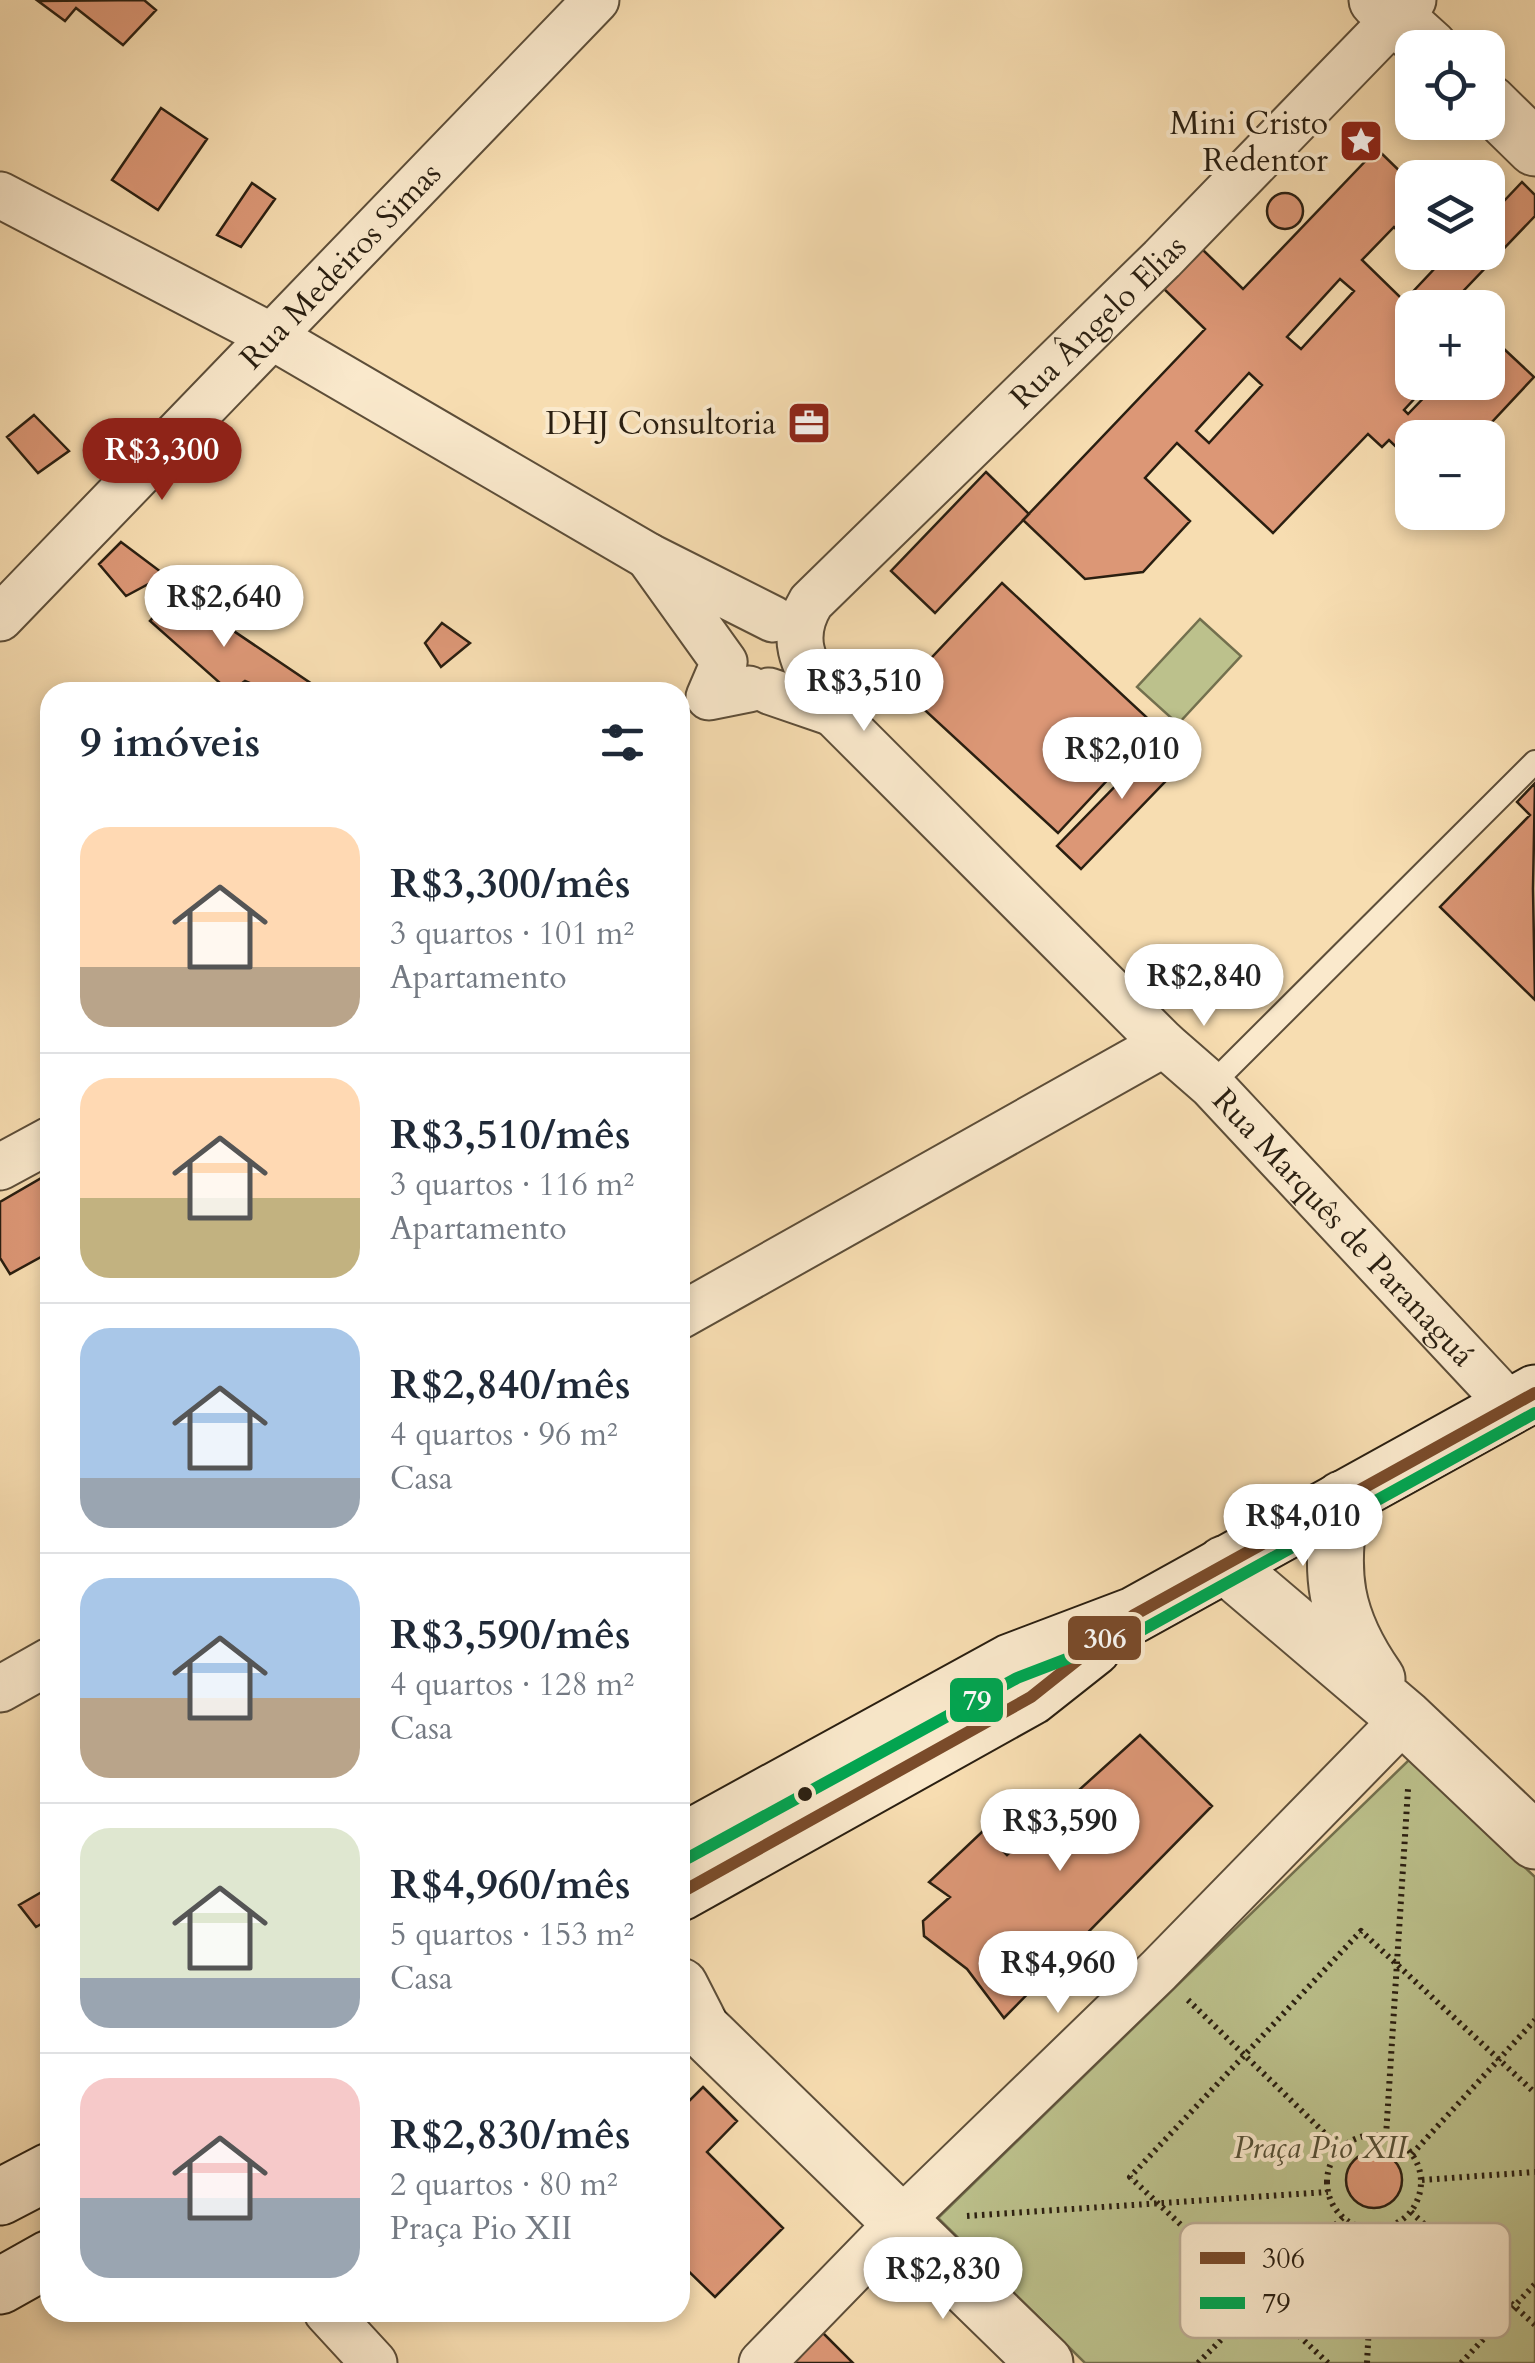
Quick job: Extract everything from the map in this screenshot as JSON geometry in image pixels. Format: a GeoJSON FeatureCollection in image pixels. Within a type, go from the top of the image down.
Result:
{"type":"FeatureCollection","features":[{"type":"Feature","properties":{"kind":"main road"},"geometry":{"type":"LineString","coordinates":[[1505,119],[1535,148]]}},
{"type":"Feature","properties":{"kind":"main road"},"geometry":{"type":"LineString","coordinates":[[690,1838],[1010,1662],[1134,1615],[1523,1400]]}},
{"type":"Feature","properties":{"kind":"main road"},"geometry":{"type":"LineString","coordinates":[[1342,1499],[1334,1541],[1334,1575],[1346,1630],[1405,1718]]}},
{"type":"Feature","properties":{"kind":"main road"},"geometry":{"type":"LineString","coordinates":[[1224,1564],[1405,1718],[1535,1841]]}},
{"type":"Feature","properties":{"kind":"main road"},"geometry":{"type":"LineString","coordinates":[[690,1887],[1032,1697],[1134,1615]]}},
{"type":"Feature","properties":{"kind":"main road"},"geometry":{"type":"LineString","coordinates":[[690,1863],[895,1748],[980,1679]]}},
{"type":"Feature","properties":{"kind":"main road"},"geometry":{"type":"LineString","coordinates":[[690,2011],[1045,2363]]}},
{"type":"Feature","properties":{"kind":"main road"},"geometry":{"type":"LineString","coordinates":[[0,2196],[40,2176]]}},
{"type":"Feature","properties":{"kind":"main road"},"geometry":{"type":"LineString","coordinates":[[0,2286],[40,2264]]}},
{"type":"Feature","properties":{"kind":"street","name":"Rua Medeiros Simas"},"geometry":{"type":"LineString","coordinates":[[0,618],[596,0]]}},
{"type":"Feature","properties":{"kind":"street","name":"Rua Ângelo Elias"},"geometry":{"type":"LineString","coordinates":[[786,633],[800,626],[811,602],[1404,16]]}},
{"type":"Feature","properties":{"kind":"street"},"geometry":{"type":"LineString","coordinates":[[0,195],[271,336],[786,633],[796,666],[786,682],[726,692]]}},
{"type":"Feature","properties":{"kind":"street"},"geometry":{"type":"LineString","coordinates":[[648,556],[726,692]]}},
{"type":"Feature","properties":{"kind":"street"},"geometry":{"type":"LineString","coordinates":[[726,692],[726,642],[737,626],[754,618],[786,633]]}},
{"type":"Feature","properties":{"kind":"street","name":"Rua Marquês de Paranaguá"},"geometry":{"type":"LineString","coordinates":[[786,633],[833,713],[1164,1044],[1212,1086],[1523,1400]]}},
{"type":"Feature","properties":{"kind":"street","name":"Rua Marquês de Paranaguá"},"geometry":{"type":"LineString","coordinates":[[726,692],[833,713]]}},
{"type":"Feature","properties":{"kind":"street"},"geometry":{"type":"LineString","coordinates":[[690,1310],[1164,1044]]}},
{"type":"Feature","properties":{"kind":"street"},"geometry":{"type":"LineString","coordinates":[[0,1167],[40,1145]]}},
{"type":"Feature","properties":{"kind":"street"},"geometry":{"type":"LineString","coordinates":[[0,1689],[40,1667]]}},
{"type":"Feature","properties":{"kind":"street"},"geometry":{"type":"LineString","coordinates":[[762,2363],[901,2220],[1158,1971],[1405,1718]]}},
{"type":"Feature","properties":{"kind":"street"},"geometry":{"type":"LineString","coordinates":[[336,2322],[374,2363]]}},
{"type":"Feature","properties":{"kind":"lane"},"geometry":{"type":"LineString","coordinates":[[1212,1086],[1535,762]]}},
{"type":"Feature","properties":{"kind":"path"},"geometry":{"type":"LineString","coordinates":[[1386,2136],[1410,1759],[1405,1718]]}},
{"type":"Feature","properties":{"kind":"path"},"geometry":{"type":"LineString","coordinates":[[1180,2225],[1130,2177],[1361,1931],[1535,2094]]}},
{"type":"Feature","properties":{"kind":"path"},"geometry":{"type":"LineString","coordinates":[[1158,1971],[1341,2149]]}},
{"type":"Feature","properties":{"kind":"path"},"geometry":{"type":"LineString","coordinates":[[1412,2154],[1535,2020]]}},
{"type":"Feature","properties":{"kind":"path"},"geometry":{"type":"LineString","coordinates":[[1353,2223],[1343,2217],[1328,2192],[1331,2162],[1354,2140],[1386,2136],[1412,2154],[1422,2180],[1411,2212],[1395,2223]]}},
{"type":"Feature","properties":{"kind":"path"},"geometry":{"type":"LineString","coordinates":[[1422,2180],[1535,2172]]}},
{"type":"Feature","properties":{"kind":"path"},"geometry":{"type":"LineString","coordinates":[[901,2220],[1328,2192]]}},
{"type":"Feature","properties":{"kind":"path"},"geometry":{"type":"LineString","coordinates":[[1411,2212],[1423,2223]]}},
{"type":"Feature","properties":{"kind":"path"},"geometry":{"type":"LineString","coordinates":[[1337,2223],[1343,2217]]}},
{"type":"Feature","properties":{"kind":"path"},"geometry":{"type":"LineString","coordinates":[[1510,2310],[1535,2284]]}},
{"type":"Feature","properties":{"kind":"path"},"geometry":{"type":"LineString","coordinates":[[1510,2302],[1535,2326]]}},
{"type":"Feature","properties":{"kind":"path"},"geometry":{"type":"LineString","coordinates":[[1198,2363],[1223,2338]]}},
{"type":"Feature","properties":{"kind":"path"},"geometry":{"type":"LineString","coordinates":[[1301,2338],[1328,2363]]}},
{"type":"Feature","properties":{"kind":"path"},"geometry":{"type":"LineString","coordinates":[[1367,2363],[1368,2338]]}},
{"type":"Feature","properties":{"kind":"path"},"geometry":{"type":"LineString","coordinates":[[1461,2363],[1484,2338]]}},
{"type":"Feature","properties":{"kind":"green space"},"geometry":{"type":"Polygon","coordinates":[[[1200,619],[1241,656],[1178,724],[1137,687],[1200,619]]]}},
{"type":"Feature","properties":{"kind":"green space","name":"Praça Pio XII"},"geometry":{"type":"Polygon","coordinates":[[[1410,1759],[1535,1877],[1535,2363],[1085,2363],[938,2218],[1410,1759]]]}},
{"type":"Feature","properties":{"kind":"building"},"geometry":{"type":"Polygon","coordinates":[[[144,0],[156,10],[123,45],[76,8],[65,21],[38,1],[144,0]]]}},
{"type":"Feature","properties":{"kind":"building"},"geometry":{"type":"Polygon","coordinates":[[[161,108],[207,139],[158,210],[112,180],[161,108]]]}},
{"type":"Feature","properties":{"kind":"building"},"geometry":{"type":"Polygon","coordinates":[[[1377,149],[1395,166],[1395,228],[1362,260],[1395,292],[1395,400],[1413,400],[1404,410],[1408,414],[1422,400],[1505,400],[1505,350],[1534,377],[1494,420],[1395,420],[1395,446],[1389,440],[1382,447],[1368,434],[1273,533],[1177,443],[1145,478],[1190,521],[1143,572],[1085,579],[1023,520],[1205,329],[1164,289],[1202,249],[1243,289],[1377,149]],[[1340,279],[1287,337],[1301,349],[1354,291],[1340,279]],[[1249,373],[1196,431],[1209,443],[1262,385],[1249,373]]]}},
{"type":"Feature","properties":{"kind":"building"},"geometry":{"type":"Polygon","coordinates":[[[1522,182],[1535,195],[1535,216],[1505,247],[1505,200],[1522,182]]]}},
{"type":"Feature","properties":{"kind":"building"},"geometry":{"type":"Polygon","coordinates":[[[252,183],[275,199],[241,247],[217,235],[252,183]]]}},
{"type":"Feature","properties":{"kind":"building"},"geometry":{"type":"Polygon","coordinates":[[[1285,193],[1298,198],[1303,211],[1298,224],[1285,229],[1272,224],[1267,211],[1272,198],[1285,193]]]}},
{"type":"Feature","properties":{"kind":"building"},"geometry":{"type":"Polygon","coordinates":[[[1433,270],[1483,270],[1464,290],[1414,290],[1433,270]]]}},
{"type":"Feature","properties":{"kind":"building"},"geometry":{"type":"Polygon","coordinates":[[[34,415],[69,451],[38,473],[7,437],[34,415]]]}},
{"type":"Feature","properties":{"kind":"building"},"geometry":{"type":"Polygon","coordinates":[[[986,472],[1029,514],[935,613],[891,571],[986,472]]]}},
{"type":"Feature","properties":{"kind":"building"},"geometry":{"type":"Polygon","coordinates":[[[121,542],[165,575],[126,596],[99,564],[121,542]]]}},
{"type":"Feature","properties":{"kind":"building"},"geometry":{"type":"Polygon","coordinates":[[[1002,583],[1157,727],[1058,833],[902,689],[1002,583]]]}},
{"type":"Feature","properties":{"kind":"building"},"geometry":{"type":"Polygon","coordinates":[[[176,592],[309,682],[219,682],[150,621],[176,592]]]}},
{"type":"Feature","properties":{"kind":"building"},"geometry":{"type":"Polygon","coordinates":[[[442,623],[470,643],[441,667],[425,643],[442,623]]]}},
{"type":"Feature","properties":{"kind":"building"},"geometry":{"type":"Polygon","coordinates":[[[1164,736],[1188,758],[1081,869],[1057,846],[1164,736]]]}},
{"type":"Feature","properties":{"kind":"building"},"geometry":{"type":"Polygon","coordinates":[[[1535,783],[1535,1000],[1440,907],[1530,815],[1517,802],[1535,783]]]}},
{"type":"Feature","properties":{"kind":"building"},"geometry":{"type":"Polygon","coordinates":[[[40,1179],[40,1258],[10,1274],[0,1258],[0,1202],[40,1179]]]}},
{"type":"Feature","properties":{"kind":"building"},"geometry":{"type":"Polygon","coordinates":[[[1140,1735],[1212,1806],[1004,2018],[967,1969],[924,1936],[923,1921],[950,1897],[929,1882],[983,1831],[1007,1855],[1140,1735]]]}},
{"type":"Feature","properties":{"kind":"building"},"geometry":{"type":"Polygon","coordinates":[[[40,1893],[40,1925],[36,1927],[19,1905],[40,1893]]]}},
{"type":"Feature","properties":{"kind":"building"},"geometry":{"type":"Polygon","coordinates":[[[703,2087],[737,2121],[707,2152],[783,2228],[715,2297],[690,2273],[690,2100],[703,2087]]]}},
{"type":"Feature","properties":{"kind":"building"},"geometry":{"type":"Polygon","coordinates":[[[1374,2152],[1394,2160],[1402,2180],[1394,2200],[1374,2208],[1354,2200],[1346,2180],[1354,2160],[1374,2152]]]}},
{"type":"Feature","properties":{"kind":"building"},"geometry":{"type":"Polygon","coordinates":[[[821,2331],[853,2363],[789,2363],[821,2331]]]}},
{"type":"Feature","properties":{"kind":"transit line","name":"306"},"geometry":{"type":"LineString","coordinates":[[690,1887],[1031,1697],[1134,1615],[1535,1393]]}},
{"type":"Feature","properties":{"kind":"transit line","name":"79"},"geometry":{"type":"LineString","coordinates":[[690,1857],[1017,1678],[1142,1630],[1535,1413]]}},
{"type":"Feature","properties":{"kind":"place","name":"Mini Cristo Redentor"},"geometry":{"type":"Point","coordinates":[1361,141]}},
{"type":"Feature","properties":{"kind":"place","name":"DHJ Consultoria"},"geometry":{"type":"Point","coordinates":[809,423]}}]}
